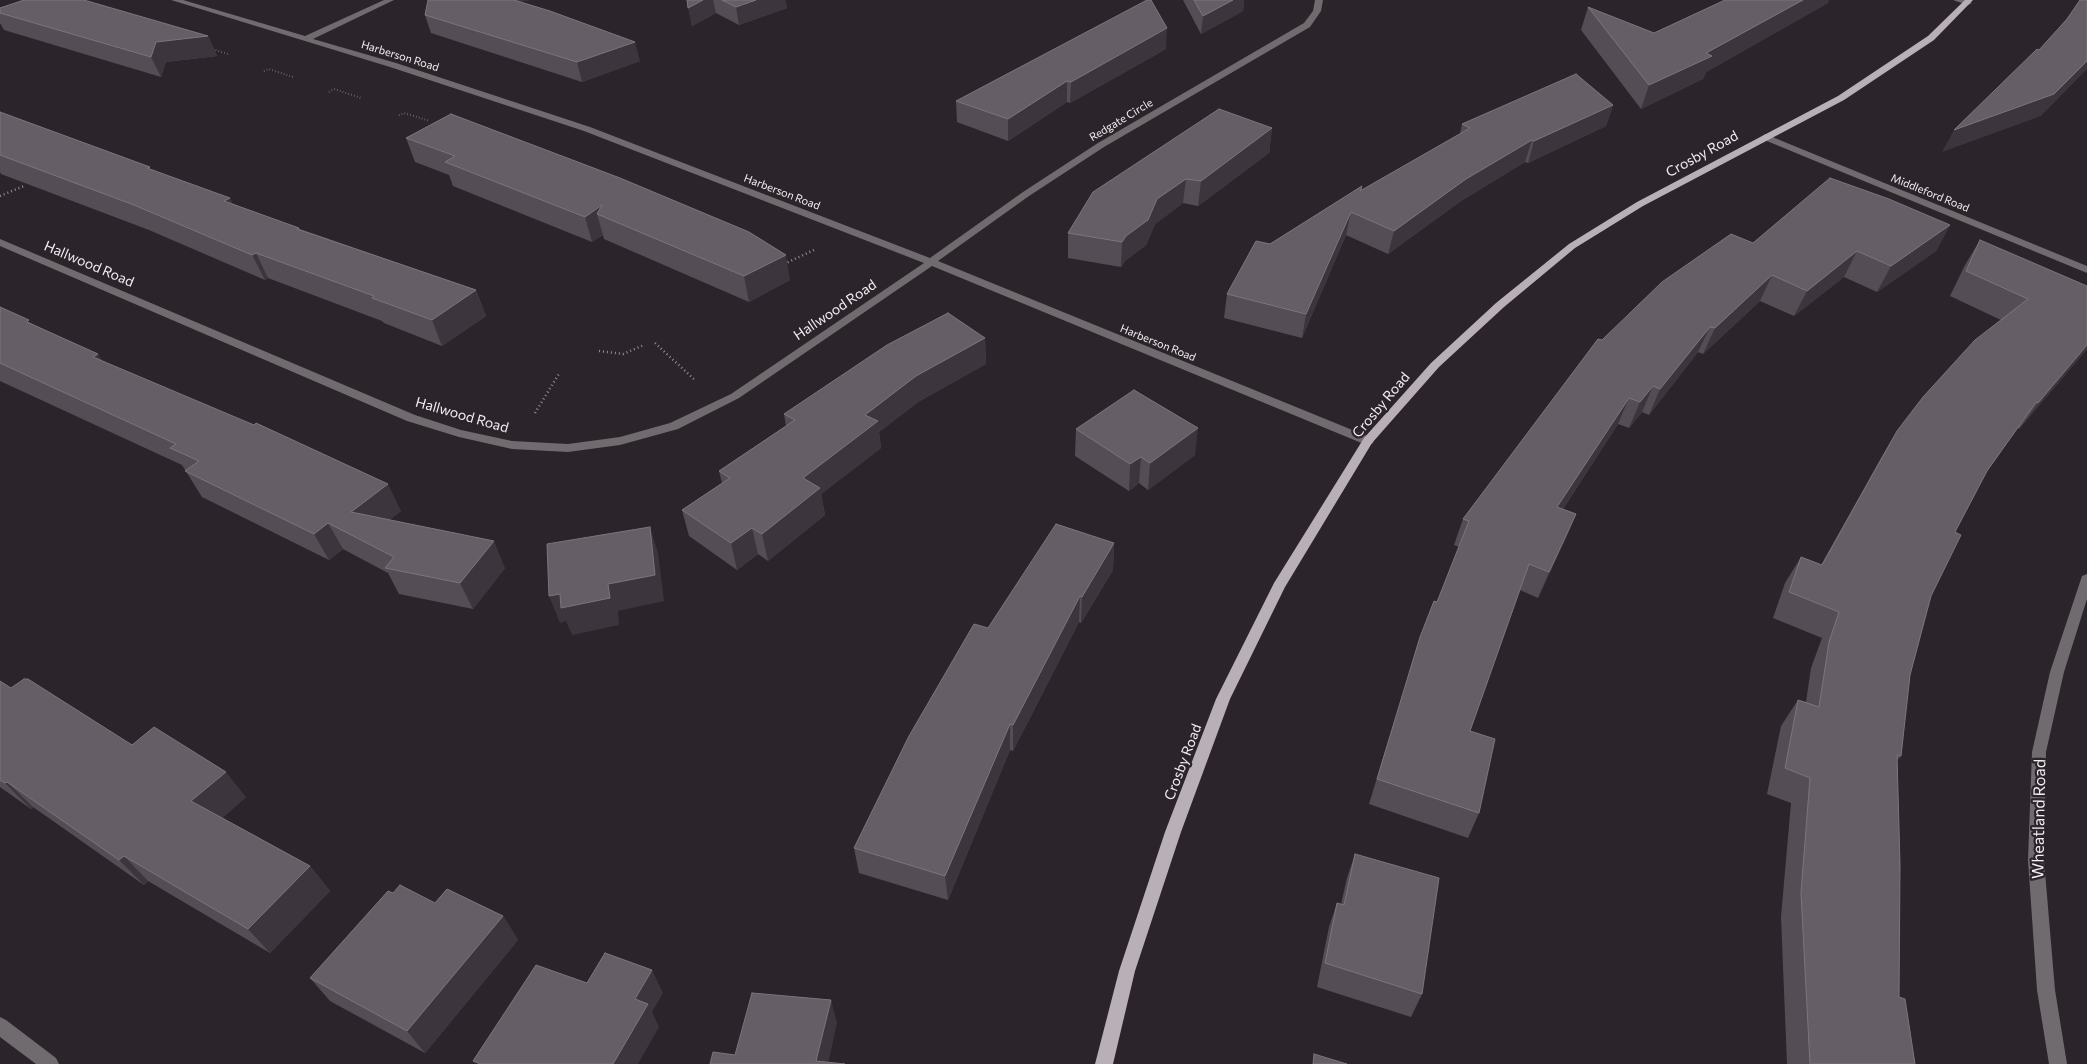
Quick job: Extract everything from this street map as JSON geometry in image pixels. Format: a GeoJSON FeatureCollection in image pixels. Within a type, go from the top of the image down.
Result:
{"type":"FeatureCollection","features":[{"type":"Feature","properties":{"kind":"main road","name":"Crosby Road"},"geometry":{"type":"LineString","coordinates":[[1104,1064],[1128,971],[1173,832],[1223,699],[1278,586],[1368,441],[1435,365],[1500,305],[1572,246],[1640,204],[1841,98],[1931,38],[1965,1]]}},
{"type":"Feature","properties":{"kind":"street","name":"Harberson Road"},"geometry":{"type":"LineString","coordinates":[[175,0],[500,99],[587,129],[931,262],[1368,441]]}},
{"type":"Feature","properties":{"kind":"street"},"geometry":{"type":"LineString","coordinates":[[306,39],[390,0]]}},
{"type":"Feature","properties":{"kind":"street","name":"Redgate Circle"},"geometry":{"type":"LineString","coordinates":[[931,262],[1026,194],[1101,145],[1307,25],[1317,11],[1319,0]]}},
{"type":"Feature","properties":{"kind":"street","name":"Middleford Road"},"geometry":{"type":"LineString","coordinates":[[1765,137],[2087,270]]}},
{"type":"Feature","properties":{"kind":"street","name":"Hallwood Road"},"geometry":{"type":"LineString","coordinates":[[0,242],[411,418],[459,433],[512,445],[568,448],[620,441],[674,426],[720,403],[743,391],[931,262]]}},
{"type":"Feature","properties":{"kind":"street","name":"Wheatland Road"},"geometry":{"type":"LineString","coordinates":[[2058,1064],[2046,990],[2036,860],[2040,752],[2057,672],[2087,579]]}},
{"type":"Feature","properties":{"kind":"street"},"geometry":{"type":"LineString","coordinates":[[0,1026],[50,1064]]}},
{"type":"Feature","properties":{"kind":"path"},"geometry":{"type":"LineString","coordinates":[[205,47],[228,54]]}},
{"type":"Feature","properties":{"kind":"path"},"geometry":{"type":"LineString","coordinates":[[264,71],[269,69],[293,77]]}},
{"type":"Feature","properties":{"kind":"path"},"geometry":{"type":"LineString","coordinates":[[329,92],[334,89],[361,98]]}},
{"type":"Feature","properties":{"kind":"path"},"geometry":{"type":"LineString","coordinates":[[400,115],[404,113],[430,121]]}},
{"type":"Feature","properties":{"kind":"path"},"geometry":{"type":"LineString","coordinates":[[0,196],[24,186]]}},
{"type":"Feature","properties":{"kind":"path"},"geometry":{"type":"LineString","coordinates":[[780,266],[819,247]]}},
{"type":"Feature","properties":{"kind":"path"},"geometry":{"type":"LineString","coordinates":[[655,343],[720,403]]}},
{"type":"Feature","properties":{"kind":"path"},"geometry":{"type":"LineString","coordinates":[[599,351],[623,354],[644,345]]}},
{"type":"Feature","properties":{"kind":"path"},"geometry":{"type":"LineString","coordinates":[[535,413],[560,372]]}},
{"type":"Feature","properties":{"kind":"building"},"geometry":{"type":"Polygon","coordinates":[[[24,0],[84,0],[208,36],[156,42],[151,57],[0,13],[0,8],[24,0]]]}},
{"type":"Feature","properties":{"kind":"building"},"geometry":{"type":"Polygon","coordinates":[[[428,0],[514,0],[635,42],[577,62],[425,15],[428,0]]]}},
{"type":"Feature","properties":{"kind":"building"},"geometry":{"type":"Polygon","coordinates":[[[687,0],[703,0],[688,8],[687,0]]]}},
{"type":"Feature","properties":{"kind":"building"},"geometry":{"type":"Polygon","coordinates":[[[722,0],[756,0],[736,7],[722,0]]]}},
{"type":"Feature","properties":{"kind":"building"},"geometry":{"type":"Polygon","coordinates":[[[1147,0],[1151,0],[1167,28],[1071,82],[1067,81],[1008,119],[956,101],[1147,0]]]}},
{"type":"Feature","properties":{"kind":"building"},"geometry":{"type":"Polygon","coordinates":[[[1194,0],[1233,0],[1203,16],[1194,0]]]}},
{"type":"Feature","properties":{"kind":"building"},"geometry":{"type":"Polygon","coordinates":[[[1725,0],[1803,0],[1706,53],[1712,56],[1649,85],[1588,7],[1654,33],[1725,0]]]}},
{"type":"Feature","properties":{"kind":"building"},"geometry":{"type":"Polygon","coordinates":[[[2080,0],[2087,0],[2087,61],[2054,94],[1954,130],[2037,49],[2039,50],[2067,19],[2080,0]]]}},
{"type":"Feature","properties":{"kind":"building"},"geometry":{"type":"Polygon","coordinates":[[[1576,74],[1613,105],[1534,141],[1532,140],[1466,179],[1394,231],[1351,212],[1306,314],[1227,294],[1256,241],[1270,244],[1362,186],[1360,191],[1470,128],[1462,124],[1576,74]]]}},
{"type":"Feature","properties":{"kind":"building"},"geometry":{"type":"Polygon","coordinates":[[[1219,109],[1272,128],[1201,181],[1186,179],[1157,199],[1148,220],[1126,236],[1122,242],[1068,233],[1093,192],[1219,109]]]}},
{"type":"Feature","properties":{"kind":"building"},"geometry":{"type":"Polygon","coordinates":[[[0,112],[230,198],[224,201],[299,228],[297,229],[476,290],[432,320],[372,298],[374,296],[256,253],[252,255],[134,205],[0,155],[0,112]]]}},
{"type":"Feature","properties":{"kind":"building"},"geometry":{"type":"Polygon","coordinates":[[[451,114],[620,178],[749,232],[786,255],[744,276],[597,214],[602,205],[585,217],[445,162],[455,156],[406,138],[451,114]]]}},
{"type":"Feature","properties":{"kind":"building"},"geometry":{"type":"Polygon","coordinates":[[[1830,178],[1889,199],[1950,225],[1891,266],[1857,251],[1807,291],[1772,275],[1715,328],[1710,327],[1660,389],[1653,386],[1640,402],[1629,398],[1557,507],[1576,514],[1549,572],[1529,564],[1470,731],[1495,739],[1479,813],[1377,779],[1420,637],[1434,601],[1437,602],[1469,521],[1463,519],[1598,339],[1602,340],[1662,282],[1731,234],[1753,243],[1830,178]]]}},
{"type":"Feature","properties":{"kind":"building"},"geometry":{"type":"Polygon","coordinates":[[[1980,240],[2087,286],[2087,345],[2038,403],[2036,402],[1987,471],[1955,532],[1961,535],[1931,596],[1910,675],[1901,756],[1897,755],[1900,865],[1899,997],[1905,999],[1915,1064],[1810,1064],[1801,893],[1810,778],[1785,768],[1798,700],[1819,707],[1829,642],[1839,612],[1789,592],[1801,557],[1822,565],[1897,431],[1923,397],[1975,340],[2028,299],[1966,271],[1980,240]]]}},
{"type":"Feature","properties":{"kind":"building"},"geometry":{"type":"Polygon","coordinates":[[[0,307],[29,320],[27,322],[98,354],[93,357],[254,425],[256,423],[388,484],[351,512],[494,541],[460,583],[385,568],[394,557],[328,523],[314,534],[185,471],[199,461],[170,448],[176,444],[0,363],[0,307]]]}},
{"type":"Feature","properties":{"kind":"building"},"geometry":{"type":"Polygon","coordinates":[[[948,313],[985,338],[916,376],[865,415],[878,421],[803,478],[820,488],[762,534],[752,528],[731,543],[682,510],[730,478],[719,471],[795,420],[784,414],[887,345],[948,313]]]}},
{"type":"Feature","properties":{"kind":"building"},"geometry":{"type":"Polygon","coordinates":[[[1134,390],[1198,428],[1150,463],[1141,457],[1130,464],[1076,429],[1134,390]]]}},
{"type":"Feature","properties":{"kind":"building"},"geometry":{"type":"Polygon","coordinates":[[[1056,524],[1114,543],[1082,597],[1080,596],[1013,725],[1010,724],[945,876],[854,848],[909,736],[974,624],[988,628],[1056,524]]]}},
{"type":"Feature","properties":{"kind":"building"},"geometry":{"type":"Polygon","coordinates":[[[650,527],[655,575],[608,584],[610,598],[561,608],[560,594],[549,596],[547,544],[650,527]]]}},
{"type":"Feature","properties":{"kind":"building"},"geometry":{"type":"Polygon","coordinates":[[[24,679],[28,679],[132,745],[154,727],[226,772],[191,801],[310,866],[248,929],[124,856],[119,860],[7,782],[5,783],[0,780],[0,681],[11,688],[24,679]]]}},
{"type":"Feature","properties":{"kind":"building"},"geometry":{"type":"Polygon","coordinates":[[[1355,854],[1439,878],[1422,994],[1325,963],[1337,903],[1344,905],[1355,854]]]}},
{"type":"Feature","properties":{"kind":"building"},"geometry":{"type":"Polygon","coordinates":[[[400,885],[435,903],[447,889],[503,916],[407,1031],[310,978],[388,891],[393,893],[400,885]]]}},
{"type":"Feature","properties":{"kind":"building"},"geometry":{"type":"Polygon","coordinates":[[[605,953],[652,970],[635,999],[648,1004],[613,1064],[480,1064],[473,1061],[536,965],[587,983],[605,953]]]}},
{"type":"Feature","properties":{"kind":"building"},"geometry":{"type":"Polygon","coordinates":[[[752,993],[831,1000],[816,1061],[845,1064],[710,1064],[713,1052],[735,1055],[752,993]]]}},
{"type":"Feature","properties":{"kind":"building"},"geometry":{"type":"Polygon","coordinates":[[[1314,1054],[1347,1064],[1313,1064],[1314,1054]]]}}]}
